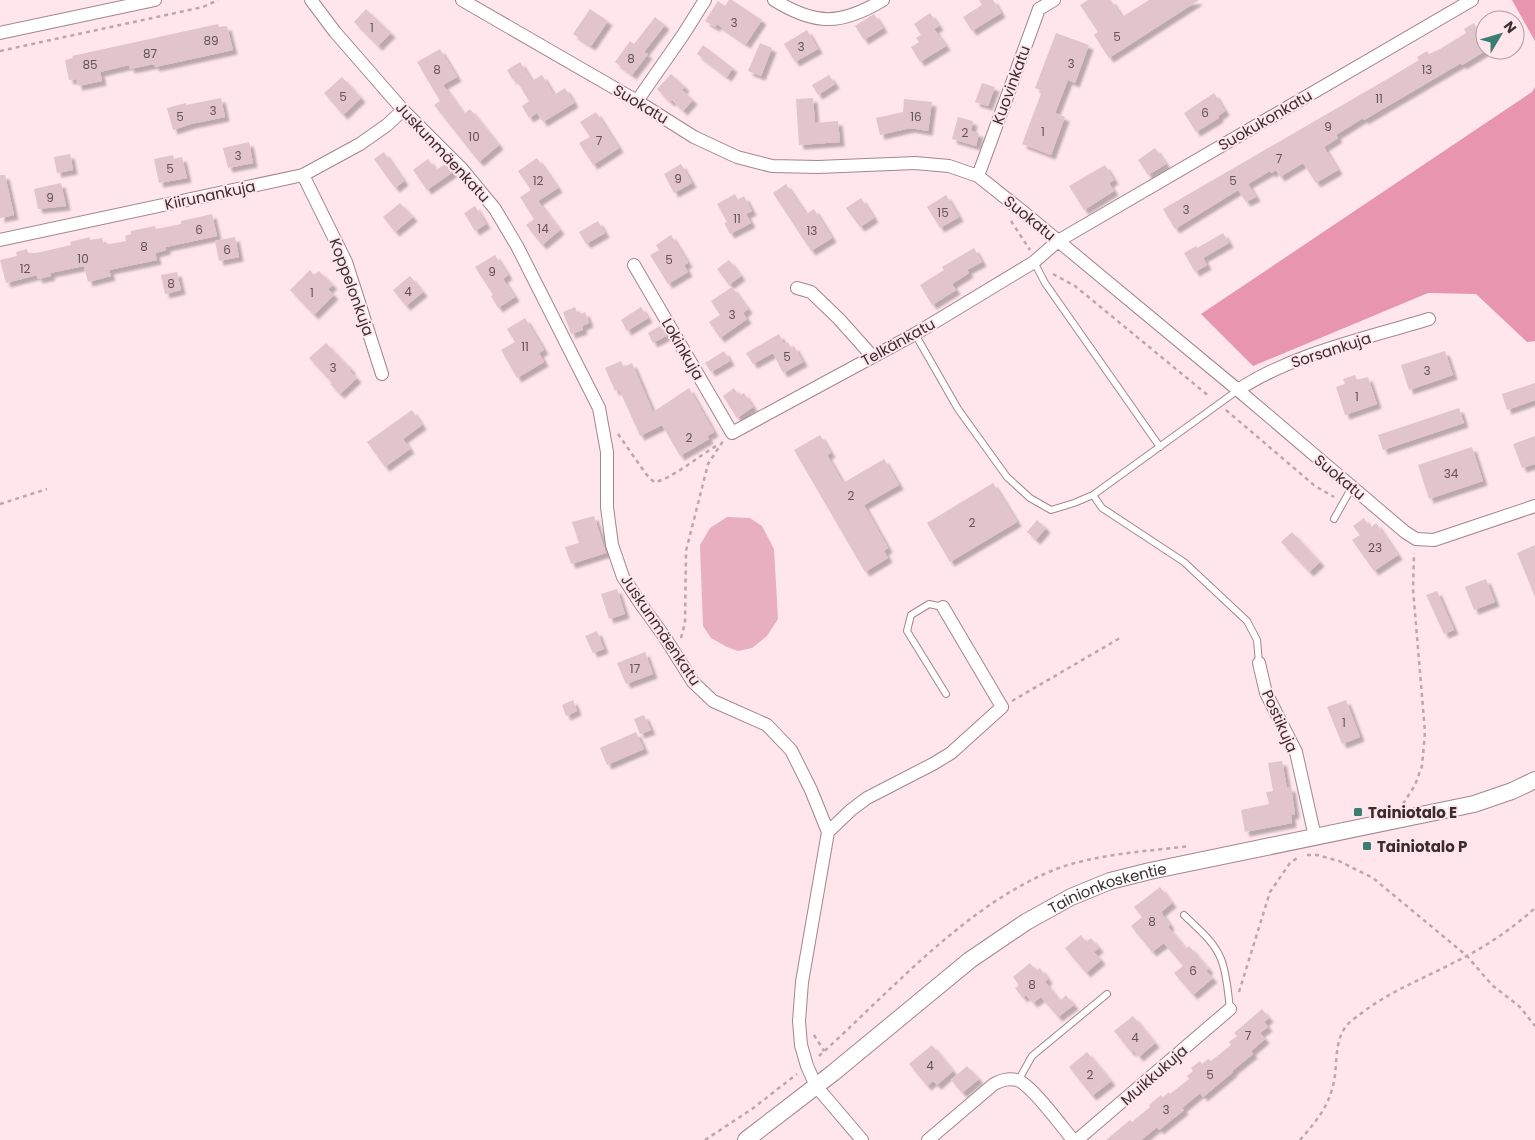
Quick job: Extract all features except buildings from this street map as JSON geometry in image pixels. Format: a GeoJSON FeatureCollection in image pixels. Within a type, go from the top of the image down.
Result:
{"type":"FeatureCollection","features":[{"type":"Feature","properties":{"kind":"street"},"geometry":{"type":"LineString","coordinates":[[0,33],[155,0]]}},
{"type":"Feature","properties":{"kind":"street","name":"Juskunmäenkatu"},"geometry":{"type":"LineString","coordinates":[[311,0],[335,32],[403,110],[462,169],[495,209],[517,246],[599,408],[607,452],[607,507],[612,546],[623,577],[693,682],[713,701],[767,725],[791,750],[811,790],[828,832]]}},
{"type":"Feature","properties":{"kind":"street","name":"Suokatu"},"geometry":{"type":"LineString","coordinates":[[462,0],[638,101],[694,137],[737,157],[772,166],[818,167],[915,163],[950,166],[978,176],[1238,390],[1404,532],[1416,539]]}},
{"type":"Feature","properties":{"kind":"street"},"geometry":{"type":"LineString","coordinates":[[638,101],[705,0]]}},
{"type":"Feature","properties":{"kind":"street"},"geometry":{"type":"LineString","coordinates":[[774,0],[793,12],[819,20],[841,18],[865,11],[883,0]]}},
{"type":"Feature","properties":{"kind":"street","name":"Kuovinkatu"},"geometry":{"type":"LineString","coordinates":[[978,176],[1036,5],[1054,0]]}},
{"type":"Feature","properties":{"kind":"street","name":"Suokukonkatu"},"geometry":{"type":"LineString","coordinates":[[1058,241],[1472,0]]}},
{"type":"Feature","properties":{"kind":"street","name":"Kiirunankuja"},"geometry":{"type":"LineString","coordinates":[[0,240],[303,175],[360,144],[387,125],[403,110]]}},
{"type":"Feature","properties":{"kind":"street","name":"Koppelonkuja"},"geometry":{"type":"LineString","coordinates":[[303,175],[346,262],[382,374]]}},
{"type":"Feature","properties":{"kind":"street","name":"Telkänkatu"},"geometry":{"type":"LineString","coordinates":[[732,434],[915,334],[1034,262],[1058,241]]}},
{"type":"Feature","properties":{"kind":"street","name":"Lokinkuja"},"geometry":{"type":"LineString","coordinates":[[634,265],[732,434]]}},
{"type":"Feature","properties":{"kind":"street"},"geometry":{"type":"LineString","coordinates":[[797,288],[811,292],[873,356]]}},
{"type":"Feature","properties":{"kind":"street","name":"Sorsankuja"},"geometry":{"type":"LineString","coordinates":[[1238,390],[1280,366],[1429,319]]}},
{"type":"Feature","properties":{"kind":"street"},"geometry":{"type":"LineString","coordinates":[[1416,539],[1434,540],[1535,506]]}},
{"type":"Feature","properties":{"kind":"street"},"geometry":{"type":"LineString","coordinates":[[862,1140],[816,1086],[807,1066],[801,1045],[799,1021],[802,982],[828,832],[867,798],[951,753],[970,738],[1002,707],[943,607]]}},
{"type":"Feature","properties":{"kind":"street","name":"Postikuja"},"geometry":{"type":"LineString","coordinates":[[1259,664],[1266,693],[1296,752],[1316,837]]}},
{"type":"Feature","properties":{"kind":"street","name":"Tainionkoskentie"},"geometry":{"type":"LineString","coordinates":[[746,1140],[816,1086],[970,960],[1026,922],[1071,897],[1110,881],[1150,871],[1474,804],[1512,791],[1535,780]]}},
{"type":"Feature","properties":{"kind":"street","name":"Muikkukuja"},"geometry":{"type":"LineString","coordinates":[[1078,1140],[1230,1009]]}},
{"type":"Feature","properties":{"kind":"street"},"geometry":{"type":"LineString","coordinates":[[928,1140],[994,1084],[1004,1079],[1018,1080],[1031,1090],[1073,1140]]}},
{"type":"Feature","properties":{"kind":"lane"},"geometry":{"type":"LineString","coordinates":[[1034,262],[1045,283],[1160,447]]}},
{"type":"Feature","properties":{"kind":"lane"},"geometry":{"type":"LineString","coordinates":[[915,334],[958,409],[1007,477],[1030,498],[1051,510],[1074,504],[1093,494],[1238,390]]}},
{"type":"Feature","properties":{"kind":"lane"},"geometry":{"type":"LineString","coordinates":[[1334,519],[1352,487]]}},
{"type":"Feature","properties":{"kind":"lane"},"geometry":{"type":"LineString","coordinates":[[1093,494],[1102,508],[1184,562],[1247,621],[1257,640],[1259,664]]}},
{"type":"Feature","properties":{"kind":"lane"},"geometry":{"type":"LineString","coordinates":[[943,607],[929,604],[911,615],[907,630],[946,694]]}},
{"type":"Feature","properties":{"kind":"lane"},"geometry":{"type":"LineString","coordinates":[[1184,914],[1210,941],[1221,959],[1226,978],[1230,1009]]}},
{"type":"Feature","properties":{"kind":"lane"},"geometry":{"type":"LineString","coordinates":[[1018,1080],[1032,1056],[1107,994]]}},
{"type":"Feature","properties":{"kind":"path"},"geometry":{"type":"LineString","coordinates":[[0,51],[203,7],[218,0]]}},
{"type":"Feature","properties":{"kind":"path"},"geometry":{"type":"LineString","coordinates":[[1011,220],[1030,251],[1034,262]]}},
{"type":"Feature","properties":{"kind":"path"},"geometry":{"type":"LineString","coordinates":[[614,429],[646,474],[654,482],[669,477],[732,434]]}},
{"type":"Feature","properties":{"kind":"path"},"geometry":{"type":"LineString","coordinates":[[676,654],[685,623],[686,551],[708,464],[720,444]]}},
{"type":"Feature","properties":{"kind":"path"},"geometry":{"type":"LineString","coordinates":[[0,504],[48,489]]}},
{"type":"Feature","properties":{"kind":"path"},"geometry":{"type":"LineString","coordinates":[[1402,804],[1415,784],[1422,766],[1425,732],[1413,589],[1416,539]]}},
{"type":"Feature","properties":{"kind":"path"},"geometry":{"type":"LineString","coordinates":[[1002,707],[1120,638]]}},
{"type":"Feature","properties":{"kind":"path"},"geometry":{"type":"LineString","coordinates":[[1230,1009],[1238,995],[1270,892],[1290,863],[1301,855],[1317,855],[1339,861],[1373,878],[1467,956],[1492,985],[1520,1007],[1535,1026]]}},
{"type":"Feature","properties":{"kind":"path"},"geometry":{"type":"LineString","coordinates":[[1300,1140],[1326,1107],[1336,1073],[1338,1043],[1347,1025],[1378,1001],[1467,956],[1496,938],[1535,908]]}},
{"type":"Feature","properties":{"kind":"path"},"geometry":{"type":"LineString","coordinates":[[811,1029],[824,1050]]}},
{"type":"Feature","properties":{"kind":"path"},"geometry":{"type":"LineString","coordinates":[[705,1140],[752,1109],[807,1066]]}},
{"type":"Feature","properties":{"kind":"shaded area"},"geometry":{"type":"Polygon","coordinates":[[[1512,0],[1535,0],[1535,41],[1525,23],[1525,10],[1518,10],[1512,0]]]}},
{"type":"Feature","properties":{"kind":"shaded area"},"geometry":{"type":"Polygon","coordinates":[[[1535,87],[1535,341],[1527,342],[1476,294],[1428,293],[1253,366],[1201,314],[1532,92],[1535,87]]]}},
{"type":"Feature","properties":{"kind":"shaded area"},"geometry":{"type":"Polygon","coordinates":[[[727,517],[750,518],[762,526],[774,549],[778,619],[767,636],[752,648],[738,651],[711,638],[703,626],[700,545],[710,528],[727,517]]]}},
{"type":"Feature","properties":{"kind":"place","name":"Tainiotalo E"},"geometry":{"type":"Point","coordinates":[1358,812]}},
{"type":"Feature","properties":{"kind":"place","name":"Tainiotalo P"},"geometry":{"type":"Point","coordinates":[1367,846]}}]}
